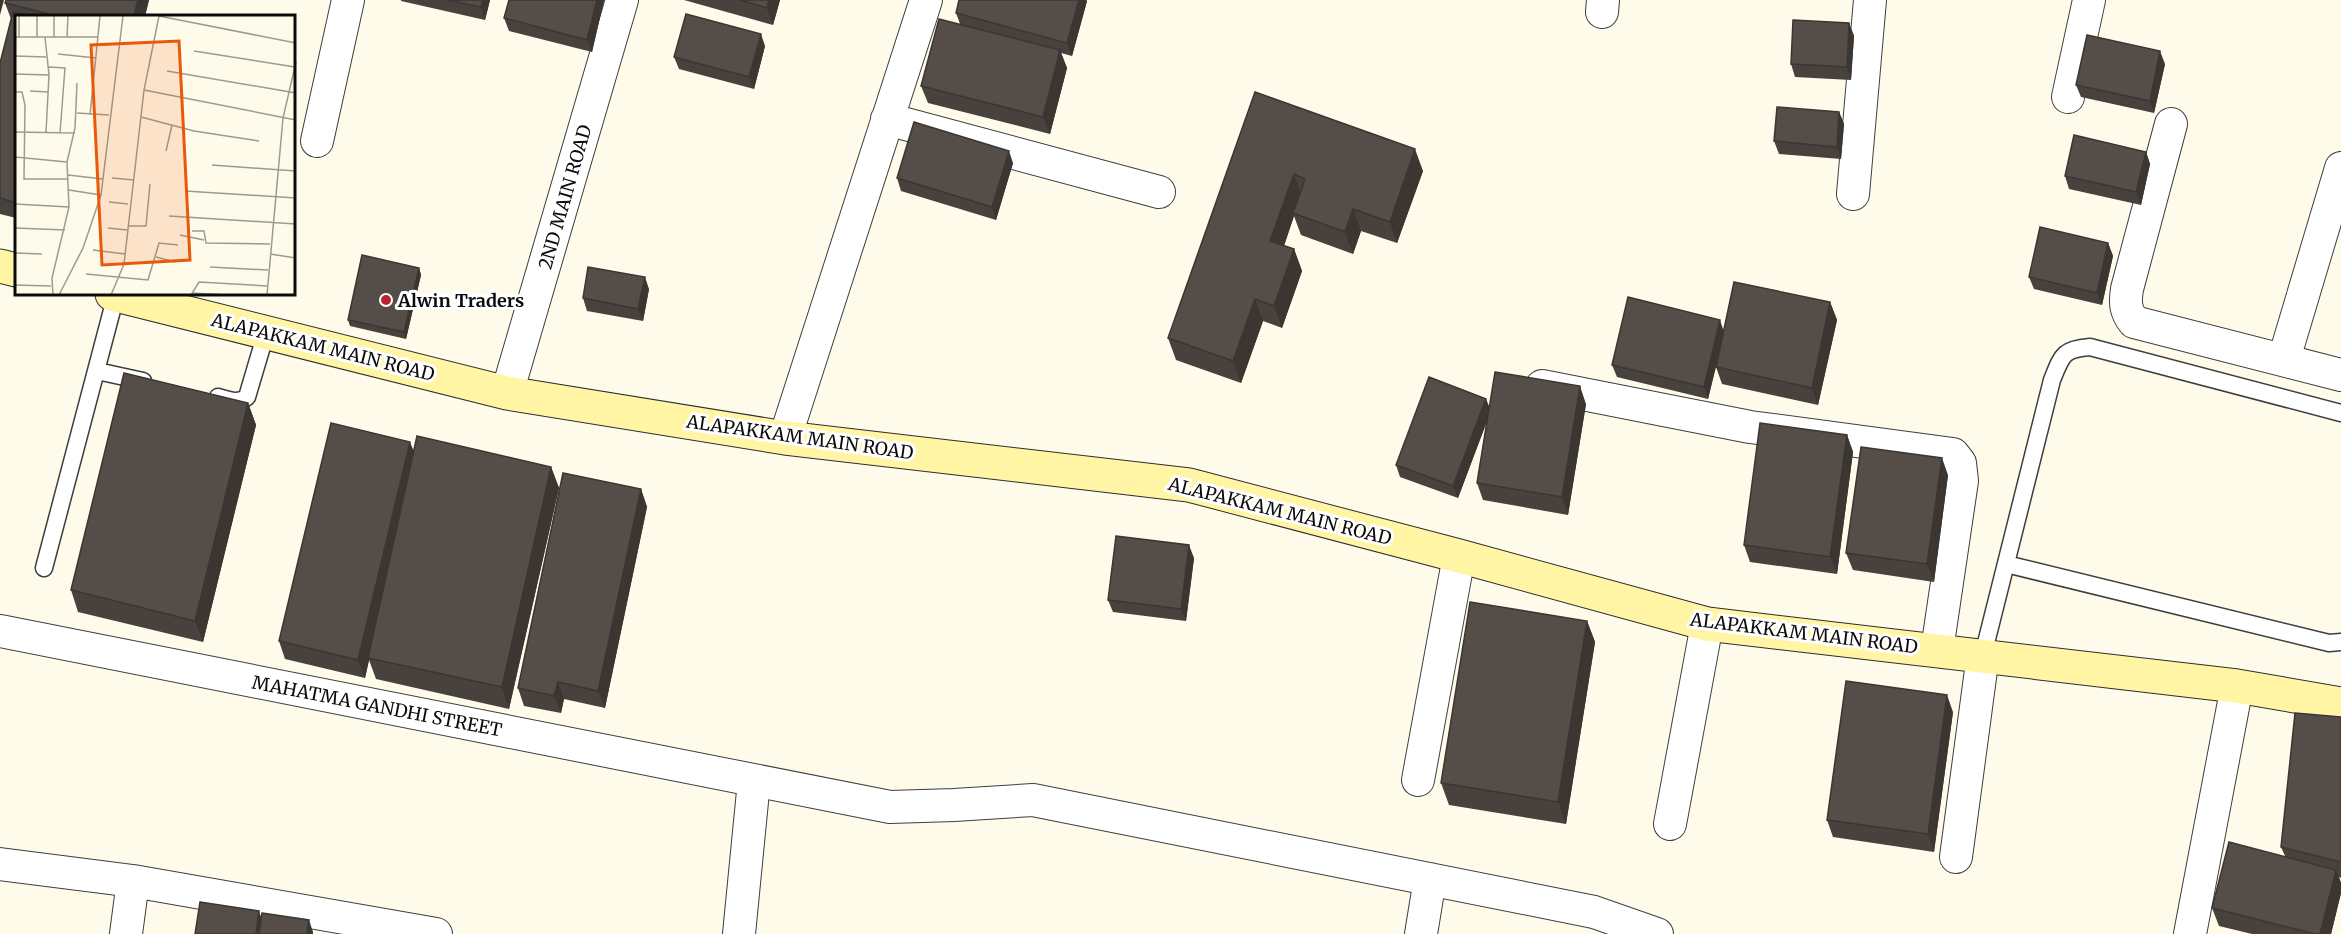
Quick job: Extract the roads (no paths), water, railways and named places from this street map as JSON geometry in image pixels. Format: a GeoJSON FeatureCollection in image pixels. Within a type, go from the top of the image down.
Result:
{"type":"FeatureCollection","features":[{"type":"Feature","properties":{"kind":"main road"},"geometry":{"type":"LineString","coordinates":[[0,266],[15,270]]}},
{"type":"Feature","properties":{"kind":"main road","name":"ALAPAKKAM MAIN ROAD"},"geometry":{"type":"LineString","coordinates":[[118,296],[507,393],[785,438],[1189,485],[1707,624],[2236,686],[2341,704]]}},
{"type":"Feature","properties":{"kind":"street"},"geometry":{"type":"LineString","coordinates":[[317,141],[348,0]]}},
{"type":"Feature","properties":{"kind":"street","name":"2ND MAIN ROAD"},"geometry":{"type":"LineString","coordinates":[[507,393],[622,0]]}},
{"type":"Feature","properties":{"kind":"street"},"geometry":{"type":"LineString","coordinates":[[785,438],[926,0]]}},
{"type":"Feature","properties":{"kind":"street"},"geometry":{"type":"LineString","coordinates":[[1853,194],[1870,0]]}},
{"type":"Feature","properties":{"kind":"street"},"geometry":{"type":"LineString","coordinates":[[2068,97],[2089,0]]}},
{"type":"Feature","properties":{"kind":"street"},"geometry":{"type":"LineString","coordinates":[[887,119],[1159,192]]}},
{"type":"Feature","properties":{"kind":"street"},"geometry":{"type":"LineString","coordinates":[[2171,124],[2127,289],[2125,303],[2128,315],[2134,322],[2341,375]]}},
{"type":"Feature","properties":{"kind":"street"},"geometry":{"type":"LineString","coordinates":[[2284,359],[2341,168]]}},
{"type":"Feature","properties":{"kind":"street"},"geometry":{"type":"LineString","coordinates":[[1509,380],[1750,427],[1953,454],[1960,463],[1962,481],[1937,650]]}},
{"type":"Feature","properties":{"kind":"street"},"geometry":{"type":"LineString","coordinates":[[1418,780],[1459,556]]}},
{"type":"Feature","properties":{"kind":"street"},"geometry":{"type":"LineString","coordinates":[[1670,824],[1707,624]]}},
{"type":"Feature","properties":{"kind":"street","name":"MAHATMA GANDHI STREET"},"geometry":{"type":"LineString","coordinates":[[0,631],[890,807],[954,806],[1033,800],[1430,879],[1592,923],[1657,934]]}},
{"type":"Feature","properties":{"kind":"street"},"geometry":{"type":"LineString","coordinates":[[1956,857],[1983,655]]}},
{"type":"Feature","properties":{"kind":"street"},"geometry":{"type":"LineString","coordinates":[[2190,934],[2236,686]]}},
{"type":"Feature","properties":{"kind":"street"},"geometry":{"type":"LineString","coordinates":[[739,934],[754,781]]}},
{"type":"Feature","properties":{"kind":"street"},"geometry":{"type":"LineString","coordinates":[[0,864],[133,880],[436,934]]}},
{"type":"Feature","properties":{"kind":"street"},"geometry":{"type":"LineString","coordinates":[[1421,934],[1430,879]]}},
{"type":"Feature","properties":{"kind":"street"},"geometry":{"type":"LineString","coordinates":[[126,934],[133,880]]}},
{"type":"Feature","properties":{"kind":"lane"},"geometry":{"type":"LineString","coordinates":[[44,568],[97,371],[114,296]]}},
{"type":"Feature","properties":{"kind":"lane"},"geometry":{"type":"LineString","coordinates":[[201,394],[236,401],[242,401],[247,397],[266,333]]}},
{"type":"Feature","properties":{"kind":"lane"},"geometry":{"type":"LineString","coordinates":[[1983,655],[2052,380],[2065,352],[2073,348],[2090,347],[2341,413]]}},
{"type":"Feature","properties":{"kind":"lane"},"geometry":{"type":"LineString","coordinates":[[97,371],[155,383]]}},
{"type":"Feature","properties":{"kind":"lane"},"geometry":{"type":"LineString","coordinates":[[2006,564],[2330,643],[2341,642]]}},
{"type":"Feature","properties":{"kind":"place","name":"Alwin Traders"},"geometry":{"type":"Point","coordinates":[386,300]}}]}
